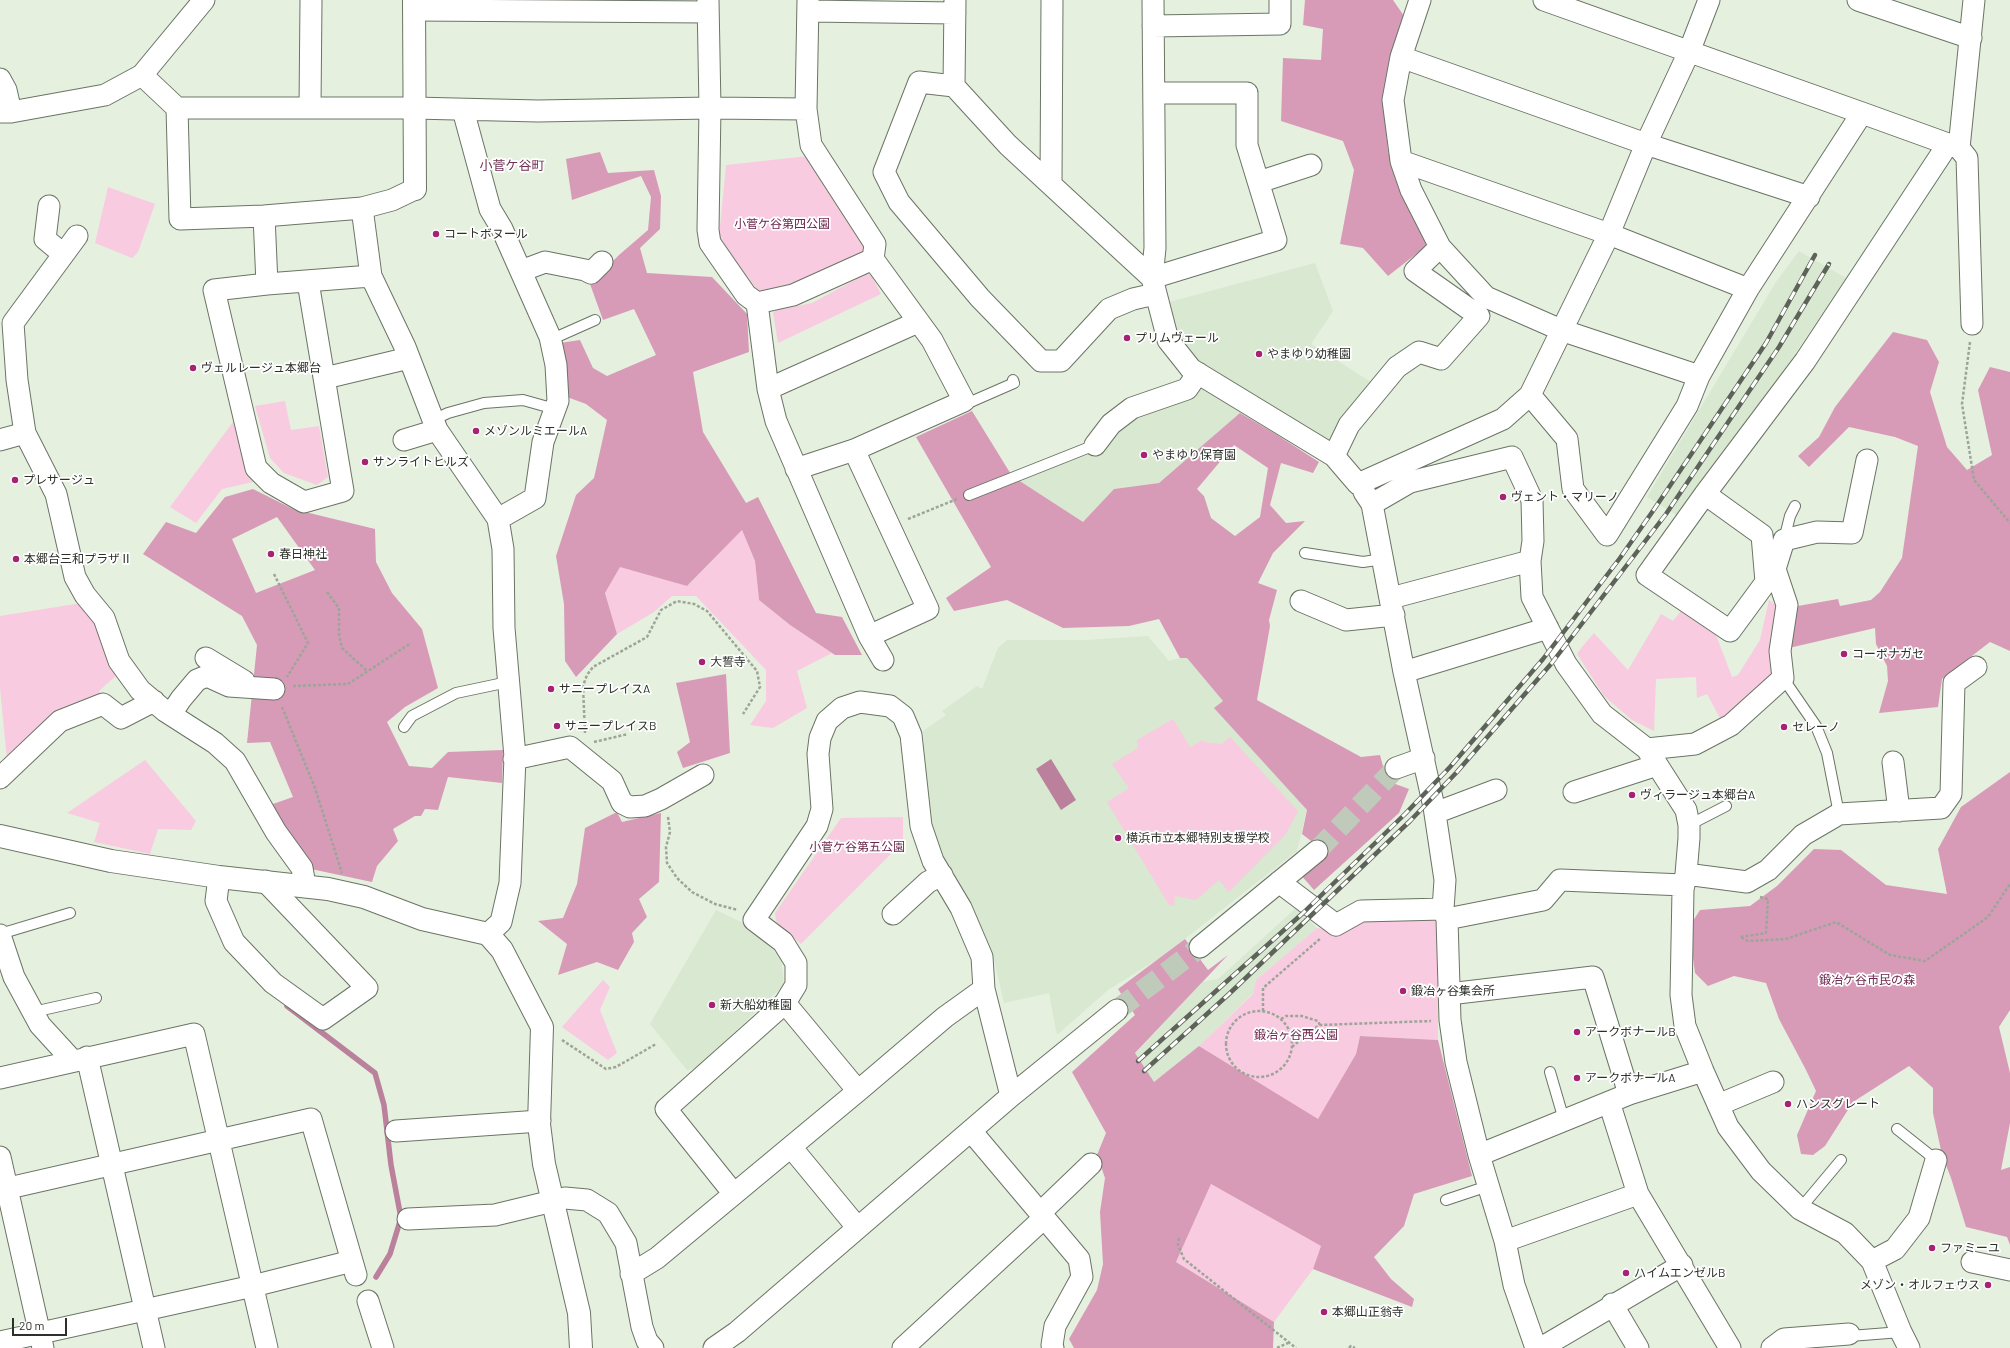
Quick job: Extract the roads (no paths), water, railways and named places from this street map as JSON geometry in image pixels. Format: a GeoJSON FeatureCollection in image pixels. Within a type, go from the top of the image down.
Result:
{"type":"FeatureCollection","features":[{"type":"Feature","properties":{"kind":"street"},"geometry":{"type":"LineString","coordinates":[[0,79],[6,90],[5,112],[105,95],[142,75],[204,0]]}},
{"type":"Feature","properties":{"kind":"street"},"geometry":{"type":"LineString","coordinates":[[310,108],[311,0]]}},
{"type":"Feature","properties":{"kind":"street"},"geometry":{"type":"LineString","coordinates":[[1051,184],[1052,0]]}},
{"type":"Feature","properties":{"kind":"street"},"geometry":{"type":"LineString","coordinates":[[1152,0],[1155,248],[1153,286],[1168,340],[1191,369],[1334,456],[1358,484],[1372,504],[1393,606],[1404,672],[1435,813],[1445,880],[1445,914],[1450,1020],[1456,1062],[1479,1155],[1505,1241],[1514,1285],[1536,1348]]}},
{"type":"Feature","properties":{"kind":"street"},"geometry":{"type":"LineString","coordinates":[[1153,26],[1280,24],[1280,0]]}},
{"type":"Feature","properties":{"kind":"street"},"geometry":{"type":"LineString","coordinates":[[1420,0],[1401,57],[1393,100],[1401,161],[1411,190],[1440,247],[1486,297],[1561,330],[1699,376]]}},
{"type":"Feature","properties":{"kind":"street"},"geometry":{"type":"LineString","coordinates":[[1544,0],[1953,146],[1967,158],[1972,324]]}},
{"type":"Feature","properties":{"kind":"street"},"geometry":{"type":"LineString","coordinates":[[1358,484],[1503,419],[1530,395],[1609,234],[1646,144],[1689,52],[1709,0]]}},
{"type":"Feature","properties":{"kind":"street"},"geometry":{"type":"LineString","coordinates":[[1858,0],[1971,38]]}},
{"type":"Feature","properties":{"kind":"street"},"geometry":{"type":"LineString","coordinates":[[1705,494],[1762,535],[1766,582],[1730,631],[1647,575],[1705,494],[1805,361],[1953,146],[1971,38],[1974,0]]}},
{"type":"Feature","properties":{"kind":"street"},"geometry":{"type":"LineString","coordinates":[[177,108],[180,218],[264,216],[362,208],[392,200],[415,189],[414,5],[708,6],[710,108],[708,230],[710,243],[746,295],[757,303],[768,389],[776,421],[869,636],[883,660]]}},
{"type":"Feature","properties":{"kind":"street"},"geometry":{"type":"LineString","coordinates":[[796,469],[854,450],[964,401],[932,340],[873,259],[875,244],[811,145],[806,109],[808,6],[955,7],[954,86]]}},
{"type":"Feature","properties":{"kind":"street"},"geometry":{"type":"LineString","coordinates":[[1401,57],[1646,144],[1809,197]]}},
{"type":"Feature","properties":{"kind":"street"},"geometry":{"type":"LineString","coordinates":[[142,75],[177,108],[414,108],[538,111],[710,108],[806,109]]}},
{"type":"Feature","properties":{"kind":"street"},"geometry":{"type":"LineString","coordinates":[[1153,286],[1051,184],[1008,145],[954,86],[919,82],[884,172],[899,202],[980,298],[1041,361],[1061,361],[1109,309],[1133,299],[1153,286],[1276,240],[1247,145],[1247,93],[1154,93]]}},
{"type":"Feature","properties":{"kind":"street"},"geometry":{"type":"LineString","coordinates":[[463,110],[490,209],[502,229],[521,271],[550,340],[556,365],[558,401],[543,442],[535,498],[498,519]]}},
{"type":"Feature","properties":{"kind":"street"},"geometry":{"type":"LineString","coordinates":[[1530,395],[1567,439],[1574,489],[1607,535],[1687,406],[1699,376],[1748,289],[1862,113]]}},
{"type":"Feature","properties":{"kind":"street"},"geometry":{"type":"LineString","coordinates":[[1401,161],[1609,234],[1748,289]]}},
{"type":"Feature","properties":{"kind":"street"},"geometry":{"type":"LineString","coordinates":[[1259,182],[1300,163]]}},
{"type":"Feature","properties":{"kind":"street"},"geometry":{"type":"LineString","coordinates":[[49,206],[45,239],[63,254]]}},
{"type":"Feature","properties":{"kind":"street"},"geometry":{"type":"LineString","coordinates":[[362,208],[371,276],[409,358],[435,425],[498,519],[503,549],[504,628],[514,759],[510,883],[501,922],[488,934]]}},
{"type":"Feature","properties":{"kind":"street"},"geometry":{"type":"LineString","coordinates":[[264,216],[267,284]]}},
{"type":"Feature","properties":{"kind":"street"},"geometry":{"type":"LineString","coordinates":[[77,236],[6,321],[25,433],[56,494],[75,577],[85,595],[104,618],[119,661],[140,690],[171,714],[215,743],[235,761],[276,832],[302,868],[305,885]]}},
{"type":"Feature","properties":{"kind":"street"},"geometry":{"type":"LineString","coordinates":[[1334,456],[1349,426],[1397,367],[1419,352],[1441,359],[1479,316],[1415,271],[1440,247]]}},
{"type":"Feature","properties":{"kind":"street"},"geometry":{"type":"LineString","coordinates":[[757,303],[792,295],[873,259]]}},
{"type":"Feature","properties":{"kind":"street"},"geometry":{"type":"LineString","coordinates":[[521,271],[545,262],[585,270],[591,274],[602,262]]}},
{"type":"Feature","properties":{"kind":"street"},"geometry":{"type":"LineString","coordinates":[[308,282],[343,491],[304,502],[271,482],[256,468],[214,290],[267,284],[371,276]]}},
{"type":"Feature","properties":{"kind":"street"},"geometry":{"type":"LineString","coordinates":[[768,389],[918,322]]}},
{"type":"Feature","properties":{"kind":"street"},"geometry":{"type":"LineString","coordinates":[[325,378],[409,358]]}},
{"type":"Feature","properties":{"kind":"street"},"geometry":{"type":"LineString","coordinates":[[1095,445],[1111,424],[1132,408],[1188,389],[1198,373]]}},
{"type":"Feature","properties":{"kind":"street"},"geometry":{"type":"LineString","coordinates":[[404,440],[435,425]]}},
{"type":"Feature","properties":{"kind":"street"},"geometry":{"type":"LineString","coordinates":[[0,440],[25,433]]}},
{"type":"Feature","properties":{"kind":"street"},"geometry":{"type":"LineString","coordinates":[[854,450],[928,609],[869,636]]}},
{"type":"Feature","properties":{"kind":"street"},"geometry":{"type":"LineString","coordinates":[[1372,504],[1410,482],[1512,457],[1532,500],[1533,541],[1530,561],[1532,597],[1566,664],[1602,714],[1652,757],[1686,810],[1689,825],[1681,929],[1681,995],[1686,1026],[1718,1105],[1728,1127],[1761,1171],[1800,1209],[1845,1233],[1872,1261],[1905,1340]]}},
{"type":"Feature","properties":{"kind":"street"},"geometry":{"type":"LineString","coordinates":[[1574,792],[1652,757],[1695,744],[1731,725],[1783,678],[1780,651],[1787,605],[1775,569],[1784,540],[1817,532],[1852,533],[1867,460]]}},
{"type":"Feature","properties":{"kind":"street"},"geometry":{"type":"LineString","coordinates":[[1301,601],[1346,620],[1530,561]]}},
{"type":"Feature","properties":{"kind":"street"},"geometry":{"type":"LineString","coordinates":[[1404,672],[1548,628]]}},
{"type":"Feature","properties":{"kind":"street"},"geometry":{"type":"LineString","coordinates":[[206,658],[243,679],[247,687]]}},
{"type":"Feature","properties":{"kind":"street"},"geometry":{"type":"LineString","coordinates":[[1279,882],[1336,925],[1361,911],[1445,914],[1542,900],[1560,880],[1685,879],[1747,882],[1768,870],[1803,835],[1839,814],[1941,808],[1951,794],[1954,683],[1976,667]]}},
{"type":"Feature","properties":{"kind":"street"},"geometry":{"type":"LineString","coordinates":[[171,714],[197,680],[207,676],[230,686],[278,686]]}},
{"type":"Feature","properties":{"kind":"street"},"geometry":{"type":"LineString","coordinates":[[0,778],[60,722],[103,704],[121,718],[154,701]]}},
{"type":"Feature","properties":{"kind":"street"},"geometry":{"type":"LineString","coordinates":[[734,1194],[666,1109],[785,1003],[796,984],[796,963],[783,942],[754,920],[816,826],[822,809],[818,754],[820,738],[827,721],[842,708],[860,702],[882,704],[890,706],[903,716],[911,735],[921,826],[933,861],[961,908],[982,957],[984,989],[1011,1096]]}},
{"type":"Feature","properties":{"kind":"street"},"geometry":{"type":"LineString","coordinates":[[514,759],[577,745],[612,781],[622,803],[630,807],[645,806],[661,799],[703,775]]}},
{"type":"Feature","properties":{"kind":"street"},"geometry":{"type":"LineString","coordinates":[[1396,768],[1424,758]]}},
{"type":"Feature","properties":{"kind":"street"},"geometry":{"type":"LineString","coordinates":[[1893,762],[1899,811]]}},
{"type":"Feature","properties":{"kind":"street"},"geometry":{"type":"LineString","coordinates":[[1435,813],[1496,790]]}},
{"type":"Feature","properties":{"kind":"street"},"geometry":{"type":"LineString","coordinates":[[0,836],[111,861],[219,877],[305,885],[364,897],[422,919],[488,934],[502,950],[542,1027],[540,1121],[544,1164],[579,1313],[581,1348]]}},
{"type":"Feature","properties":{"kind":"street"},"geometry":{"type":"LineString","coordinates":[[1200,947],[1317,851]]}},
{"type":"Feature","properties":{"kind":"street"},"geometry":{"type":"LineString","coordinates":[[893,914],[928,882],[942,875]]}},
{"type":"Feature","properties":{"kind":"street"},"geometry":{"type":"LineString","coordinates":[[219,877],[216,901],[234,942],[273,983],[324,1019],[367,988],[265,881]]}},
{"type":"Feature","properties":{"kind":"street"},"geometry":{"type":"LineString","coordinates":[[0,935],[7,979],[33,1012],[40,1026],[80,1059],[112,1166],[154,1348]]}},
{"type":"Feature","properties":{"kind":"street"},"geometry":{"type":"LineString","coordinates":[[1449,994],[1593,977],[1629,1094]]}},
{"type":"Feature","properties":{"kind":"street"},"geometry":{"type":"LineString","coordinates":[[631,1274],[657,1258],[791,1148],[945,1017],[984,989]]}},
{"type":"Feature","properties":{"kind":"street"},"geometry":{"type":"LineString","coordinates":[[785,1003],[858,1091]]}},
{"type":"Feature","properties":{"kind":"street"},"geometry":{"type":"LineString","coordinates":[[714,1348],[737,1332],[857,1227],[1011,1096],[1117,1010]]}},
{"type":"Feature","properties":{"kind":"street"},"geometry":{"type":"LineString","coordinates":[[0,1078],[194,1034],[267,1348]]}},
{"type":"Feature","properties":{"kind":"street"},"geometry":{"type":"LineString","coordinates":[[1479,1155],[1629,1094],[1703,1071]]}},
{"type":"Feature","properties":{"kind":"street"},"geometry":{"type":"LineString","coordinates":[[1718,1105],[1774,1082]]}},
{"type":"Feature","properties":{"kind":"street"},"geometry":{"type":"LineString","coordinates":[[1609,1102],[1638,1194],[1682,1265],[1730,1348]]}},
{"type":"Feature","properties":{"kind":"street"},"geometry":{"type":"LineString","coordinates":[[0,1342],[41,1340],[145,1309],[253,1286],[354,1268],[311,1119],[218,1139],[112,1166],[4,1190]]}},
{"type":"Feature","properties":{"kind":"street"},"geometry":{"type":"LineString","coordinates":[[396,1131],[540,1121]]}},
{"type":"Feature","properties":{"kind":"street"},"geometry":{"type":"LineString","coordinates":[[971,1131],[1079,1259],[1082,1276],[1055,1326],[1052,1347]]}},
{"type":"Feature","properties":{"kind":"street"},"geometry":{"type":"LineString","coordinates":[[791,1148],[857,1227]]}},
{"type":"Feature","properties":{"kind":"street"},"geometry":{"type":"LineString","coordinates":[[0,1156],[4,1190],[41,1340]]}},
{"type":"Feature","properties":{"kind":"street"},"geometry":{"type":"LineString","coordinates":[[1872,1261],[1895,1249],[1919,1218],[1936,1160]]}},
{"type":"Feature","properties":{"kind":"street"},"geometry":{"type":"LineString","coordinates":[[903,1348],[1042,1216],[1091,1164]]}},
{"type":"Feature","properties":{"kind":"street"},"geometry":{"type":"LineString","coordinates":[[1505,1241],[1638,1194]]}},
{"type":"Feature","properties":{"kind":"street"},"geometry":{"type":"LineString","coordinates":[[408,1219],[496,1214],[552,1200],[565,1198],[587,1200],[608,1213],[626,1243],[642,1327],[647,1341],[653,1348]]}},
{"type":"Feature","properties":{"kind":"street"},"geometry":{"type":"LineString","coordinates":[[1972,1262],[2010,1270]]}},
{"type":"Feature","properties":{"kind":"street"},"geometry":{"type":"LineString","coordinates":[[1540,1348],[1612,1304],[1682,1265]]}},
{"type":"Feature","properties":{"kind":"street"},"geometry":{"type":"LineString","coordinates":[[368,1301],[383,1348]]}},
{"type":"Feature","properties":{"kind":"street"},"geometry":{"type":"LineString","coordinates":[[1612,1304],[1638,1348]]}},
{"type":"Feature","properties":{"kind":"street"},"geometry":{"type":"LineString","coordinates":[[1772,1348],[1784,1339],[1849,1334]]}},
{"type":"Feature","properties":{"kind":"lane"},"geometry":{"type":"LineString","coordinates":[[550,340],[595,320]]}},
{"type":"Feature","properties":{"kind":"lane"},"geometry":{"type":"LineString","coordinates":[[964,401],[966,404],[1014,383],[1013,380]]}},
{"type":"Feature","properties":{"kind":"lane"},"geometry":{"type":"LineString","coordinates":[[435,425],[448,413],[484,403],[523,400],[555,409]]}},
{"type":"Feature","properties":{"kind":"lane"},"geometry":{"type":"LineString","coordinates":[[969,495],[1095,445]]}},
{"type":"Feature","properties":{"kind":"lane"},"geometry":{"type":"LineString","coordinates":[[1784,540],[1790,516],[1795,506]]}},
{"type":"Feature","properties":{"kind":"lane"},"geometry":{"type":"LineString","coordinates":[[1305,553],[1363,562],[1383,559]]}},
{"type":"Feature","properties":{"kind":"lane"},"geometry":{"type":"LineString","coordinates":[[1783,678],[1816,726],[1827,753],[1839,814]]}},
{"type":"Feature","properties":{"kind":"lane"},"geometry":{"type":"LineString","coordinates":[[404,726],[412,716],[456,693],[508,682]]}},
{"type":"Feature","properties":{"kind":"lane"},"geometry":{"type":"LineString","coordinates":[[1689,825],[1726,806]]}},
{"type":"Feature","properties":{"kind":"lane"},"geometry":{"type":"LineString","coordinates":[[0,935],[70,913]]}},
{"type":"Feature","properties":{"kind":"lane"},"geometry":{"type":"LineString","coordinates":[[33,1012],[96,998]]}},
{"type":"Feature","properties":{"kind":"lane"},"geometry":{"type":"LineString","coordinates":[[1550,1072],[1564,1120]]}},
{"type":"Feature","properties":{"kind":"lane"},"geometry":{"type":"LineString","coordinates":[[1897,1129],[1936,1160]]}},
{"type":"Feature","properties":{"kind":"lane"},"geometry":{"type":"LineString","coordinates":[[1800,1209],[1841,1160]]}},
{"type":"Feature","properties":{"kind":"lane"},"geometry":{"type":"LineString","coordinates":[[1446,1200],[1488,1186]]}},
{"type":"Feature","properties":{"kind":"lane"},"geometry":{"type":"LineString","coordinates":[[1849,1334],[1850,1336],[1905,1340]]}},
{"type":"Feature","properties":{"kind":"waterway"},"geometry":{"type":"LineString","coordinates":[[287,1006],[375,1073],[384,1105],[391,1165],[401,1218],[390,1254],[376,1277]]}},
{"type":"Feature","properties":{"kind":"tunnel"},"geometry":{"type":"LineString","coordinates":[[1317,851],[1396,768]]}},
{"type":"Feature","properties":{"kind":"tunnel"},"geometry":{"type":"LineString","coordinates":[[1117,1010],[1200,947]]}},
{"type":"Feature","properties":{"kind":"railway"},"geometry":{"type":"LineString","coordinates":[[1138,1061],[1303,913],[1405,814],[1450,767],[1543,659],[1620,558],[1655,508],[1766,343],[1815,255]]}},
{"type":"Feature","properties":{"kind":"railway"},"geometry":{"type":"LineString","coordinates":[[1144,1071],[1229,994],[1410,821],[1456,773],[1551,664],[1666,514],[1779,347],[1829,264]]}},
{"type":"Feature","properties":{"kind":"place","name":"コートボヌール"},"geometry":{"type":"Point","coordinates":[436,234]}},
{"type":"Feature","properties":{"kind":"place","name":"プリムヴェール"},"geometry":{"type":"Point","coordinates":[1127,338]}},
{"type":"Feature","properties":{"kind":"place","name":"やまゆり幼稚園"},"geometry":{"type":"Point","coordinates":[1259,354]}},
{"type":"Feature","properties":{"kind":"place","name":"ヴェルレージュ本郷台"},"geometry":{"type":"Point","coordinates":[193,368]}},
{"type":"Feature","properties":{"kind":"place","name":"メゾンルミエールA"},"geometry":{"type":"Point","coordinates":[476,431]}},
{"type":"Feature","properties":{"kind":"place","name":"やまゆり保育園"},"geometry":{"type":"Point","coordinates":[1144,455]}},
{"type":"Feature","properties":{"kind":"place","name":"サンライトヒルズ"},"geometry":{"type":"Point","coordinates":[365,462]}},
{"type":"Feature","properties":{"kind":"place","name":"プレサージュ"},"geometry":{"type":"Point","coordinates":[15,480]}},
{"type":"Feature","properties":{"kind":"place","name":"ヴェント・マリーノ"},"geometry":{"type":"Point","coordinates":[1503,497]}},
{"type":"Feature","properties":{"kind":"place","name":"春日神社"},"geometry":{"type":"Point","coordinates":[271,554]}},
{"type":"Feature","properties":{"kind":"place","name":"本郷台三和プラザⅡ"},"geometry":{"type":"Point","coordinates":[16,559]}},
{"type":"Feature","properties":{"kind":"place","name":"コーポナガセ"},"geometry":{"type":"Point","coordinates":[1844,654]}},
{"type":"Feature","properties":{"kind":"place","name":"大誓寺"},"geometry":{"type":"Point","coordinates":[702,662]}},
{"type":"Feature","properties":{"kind":"place","name":"サニープレイスA"},"geometry":{"type":"Point","coordinates":[551,689]}},
{"type":"Feature","properties":{"kind":"place","name":"サニープレイスB"},"geometry":{"type":"Point","coordinates":[557,726]}},
{"type":"Feature","properties":{"kind":"place","name":"セレーノ"},"geometry":{"type":"Point","coordinates":[1784,727]}},
{"type":"Feature","properties":{"kind":"place","name":"ヴィラージュ本郷台A"},"geometry":{"type":"Point","coordinates":[1632,795]}},
{"type":"Feature","properties":{"kind":"place","name":"横浜市立本郷特別支援学校"},"geometry":{"type":"Point","coordinates":[1118,838]}},
{"type":"Feature","properties":{"kind":"place","name":"鍛冶ヶ谷集会所"},"geometry":{"type":"Point","coordinates":[1403,991]}},
{"type":"Feature","properties":{"kind":"place","name":"新大船幼稚園"},"geometry":{"type":"Point","coordinates":[712,1005]}},
{"type":"Feature","properties":{"kind":"place","name":"アークボナールB"},"geometry":{"type":"Point","coordinates":[1577,1032]}},
{"type":"Feature","properties":{"kind":"place","name":"アークボナールA"},"geometry":{"type":"Point","coordinates":[1577,1078]}},
{"type":"Feature","properties":{"kind":"place","name":"ハンスグレート"},"geometry":{"type":"Point","coordinates":[1788,1104]}},
{"type":"Feature","properties":{"kind":"place","name":"ファミーユ"},"geometry":{"type":"Point","coordinates":[1932,1248]}},
{"type":"Feature","properties":{"kind":"place","name":"ハイムエンゼルB"},"geometry":{"type":"Point","coordinates":[1626,1273]}},
{"type":"Feature","properties":{"kind":"place","name":"メゾン・オルフェウス"},"geometry":{"type":"Point","coordinates":[1988,1285]}},
{"type":"Feature","properties":{"kind":"place","name":"本郷山正翁寺"},"geometry":{"type":"Point","coordinates":[1324,1312]}},
{"type":"Feature","properties":{"kind":"district","name":"小菅ケ谷町"},"geometry":{"type":"Point","coordinates":[512,166]}},
{"type":"Feature","properties":{"kind":"park label","name":"小菅ケ谷第四公園"},"geometry":{"type":"Point","coordinates":[782,224]}},
{"type":"Feature","properties":{"kind":"park label","name":"小菅ケ谷第五公園"},"geometry":{"type":"Point","coordinates":[857,847]}},
{"type":"Feature","properties":{"kind":"park label","name":"鍛冶ケ谷市民の森"},"geometry":{"type":"Point","coordinates":[1867,980]}},
{"type":"Feature","properties":{"kind":"park label","name":"鍛冶ヶ谷西公園"},"geometry":{"type":"Point","coordinates":[1296,1035]}}]}
